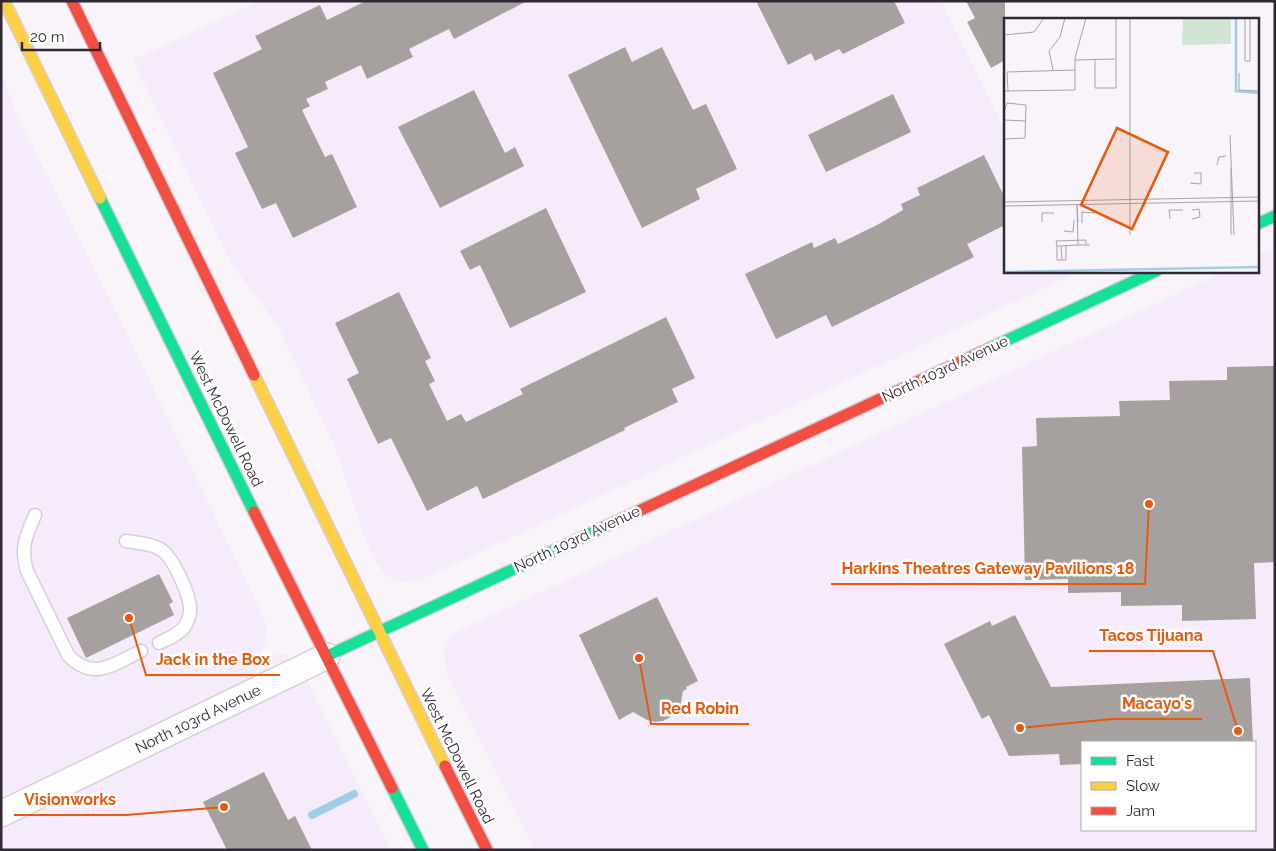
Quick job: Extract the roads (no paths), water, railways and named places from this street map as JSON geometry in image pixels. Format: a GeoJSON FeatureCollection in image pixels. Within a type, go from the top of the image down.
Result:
{"type":"FeatureCollection","features":[{"type":"Feature","properties":{"kind":"main road","name":"West McDowell Road"},"geometry":{"type":"LineString","coordinates":[[4,1],[423,850]]}},
{"type":"Feature","properties":{"kind":"main road","name":"West McDowell Road"},"geometry":{"type":"LineString","coordinates":[[72,1],[379,632],[488,850]]}},
{"type":"Feature","properties":{"kind":"main road"},"geometry":{"type":"LineString","coordinates":[[1258,224],[1275,216]]}},
{"type":"Feature","properties":{"kind":"main road","name":"North 103rd Avenue"},"geometry":{"type":"LineString","coordinates":[[327,656],[1154,272]]}},
{"type":"Feature","properties":{"kind":"street","name":"North 103rd Avenue"},"geometry":{"type":"LineString","coordinates":[[1,814],[327,656]]}},
{"type":"Feature","properties":{"kind":"lane"},"geometry":{"type":"LineString","coordinates":[[35,515],[25,538],[23,558],[27,571],[68,655],[76,664],[95,670],[106,668],[141,651]]}},
{"type":"Feature","properties":{"kind":"lane"},"geometry":{"type":"LineString","coordinates":[[126,541],[148,544],[161,549],[170,557],[188,599],[190,612],[184,627],[176,634],[159,643]]}},
{"type":"Feature","properties":{"kind":"waterway"},"geometry":{"type":"LineString","coordinates":[[312,815],[354,794]]}},
{"type":"Feature","properties":{"kind":"place","name":"Harkins Theatres Gateway Pavilions 18"},"geometry":{"type":"Point","coordinates":[1149,504]}},
{"type":"Feature","properties":{"kind":"place","name":"Jack in the Box"},"geometry":{"type":"Point","coordinates":[129,618]}},
{"type":"Feature","properties":{"kind":"place","name":"Red Robin"},"geometry":{"type":"Point","coordinates":[639,658]}},
{"type":"Feature","properties":{"kind":"place","name":"Macayo's"},"geometry":{"type":"Point","coordinates":[1020,728]}},
{"type":"Feature","properties":{"kind":"place","name":"Tacos Tijuana"},"geometry":{"type":"Point","coordinates":[1238,731]}},
{"type":"Feature","properties":{"kind":"place","name":"Visionworks"},"geometry":{"type":"Point","coordinates":[224,807]}}]}
